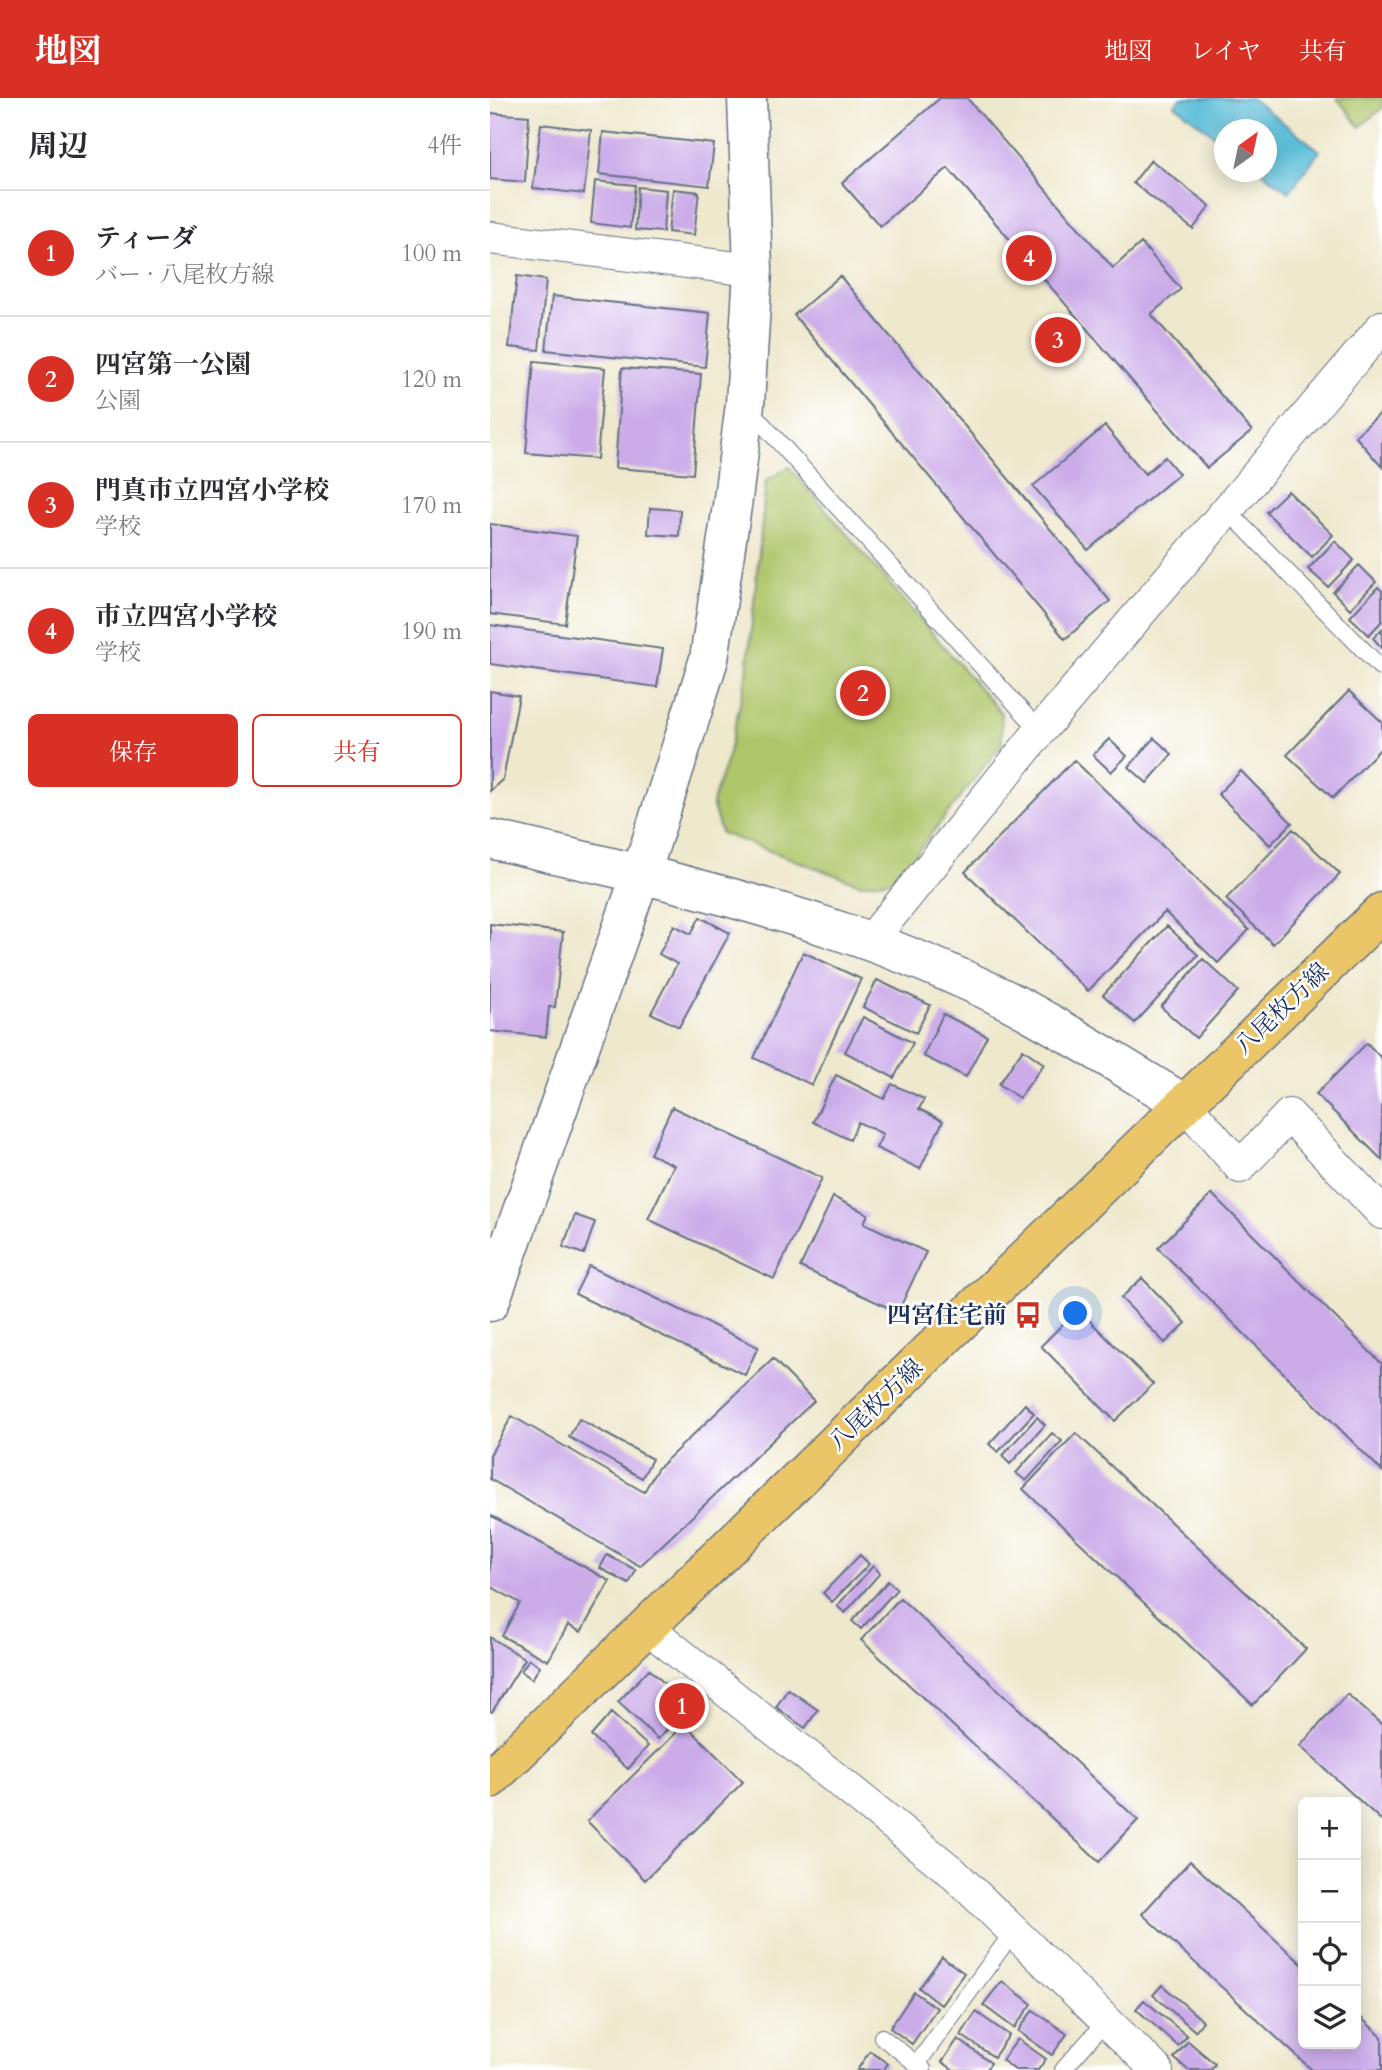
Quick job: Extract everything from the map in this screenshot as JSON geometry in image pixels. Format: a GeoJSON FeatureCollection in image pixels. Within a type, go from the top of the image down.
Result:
{"type":"FeatureCollection","features":[{"type":"Feature","properties":{"kind":"main road","name":"八尾枚方線"},"geometry":{"type":"LineString","coordinates":[[490,1779],[1382,912]]}},
{"type":"Feature","properties":{"kind":"street"},"geometry":{"type":"LineString","coordinates":[[490,1302],[641,874],[709,659],[745,404],[753,270],[747,98]]}},
{"type":"Feature","properties":{"kind":"street"},"geometry":{"type":"LineString","coordinates":[[490,238],[753,270]]}},
{"type":"Feature","properties":{"kind":"street"},"geometry":{"type":"LineString","coordinates":[[871,940],[1040,731],[1382,327]]}},
{"type":"Feature","properties":{"kind":"street"},"geometry":{"type":"LineString","coordinates":[[490,839],[737,898],[871,940],[1010,1002],[1185,1104],[1240,1167],[1289,1115],[1382,1213]]}},
{"type":"Feature","properties":{"kind":"street"},"geometry":{"type":"LineString","coordinates":[[648,1628],[951,1871],[1157,2070]]}},
{"type":"Feature","properties":{"kind":"lane"},"geometry":{"type":"LineString","coordinates":[[745,404],[1040,731]]}},
{"type":"Feature","properties":{"kind":"lane"},"geometry":{"type":"LineString","coordinates":[[1227,510],[1380,667]]}},
{"type":"Feature","properties":{"kind":"lane"},"geometry":{"type":"LineString","coordinates":[[882,2037],[921,2067],[1013,1932]]}},
{"type":"Feature","properties":{"kind":"lane"},"geometry":{"type":"LineString","coordinates":[[1063,2070],[1106,2021]]}},
{"type":"Feature","properties":{"kind":"green space"},"geometry":{"type":"Polygon","coordinates":[[[1337,98],[1382,98],[1382,108],[1360,127],[1337,98]]]}},
{"type":"Feature","properties":{"kind":"green space"},"geometry":{"type":"Polygon","coordinates":[[[789,467],[1001,713],[1002,744],[895,880],[860,884],[721,833],[712,803],[728,756],[747,673],[766,481],[789,467]]]}},
{"type":"Feature","properties":{"kind":"water"},"geometry":{"type":"Polygon","coordinates":[[[1180,98],[1251,98],[1320,151],[1289,192],[1276,182],[1277,119],[1214,119],[1214,135],[1175,105],[1180,98]]]}},
{"type":"Feature","properties":{"kind":"building"},"geometry":{"type":"Polygon","coordinates":[[[940,98],[967,98],[1113,268],[1141,243],[1181,289],[1151,314],[1252,431],[1207,468],[948,168],[880,226],[842,183],[940,98]]]}},
{"type":"Feature","properties":{"kind":"building"},"geometry":{"type":"Polygon","coordinates":[[[490,113],[529,116],[525,182],[490,179],[490,113]]]}},
{"type":"Feature","properties":{"kind":"building"},"geometry":{"type":"Polygon","coordinates":[[[541,124],[591,130],[584,194],[533,188],[541,124]]]}},
{"type":"Feature","properties":{"kind":"building"},"geometry":{"type":"Polygon","coordinates":[[[603,132],[714,144],[709,186],[599,174],[603,132]]]}},
{"type":"Feature","properties":{"kind":"building"},"geometry":{"type":"Polygon","coordinates":[[[1151,160],[1210,206],[1193,229],[1133,183],[1151,160]]]}},
{"type":"Feature","properties":{"kind":"building"},"geometry":{"type":"Polygon","coordinates":[[[595,181],[635,185],[630,228],[591,223],[595,181]]]}},
{"type":"Feature","properties":{"kind":"building"},"geometry":{"type":"Polygon","coordinates":[[[638,187],[666,190],[663,232],[635,230],[638,187]]]}},
{"type":"Feature","properties":{"kind":"building"},"geometry":{"type":"Polygon","coordinates":[[[673,189],[699,192],[694,235],[668,232],[673,189]]]}},
{"type":"Feature","properties":{"kind":"building"},"geometry":{"type":"Polygon","coordinates":[[[517,276],[546,280],[539,350],[509,347],[517,276]]]}},
{"type":"Feature","properties":{"kind":"building"},"geometry":{"type":"Polygon","coordinates":[[[840,276],[1110,601],[1065,639],[794,315],[840,276]]]}},
{"type":"Feature","properties":{"kind":"building"},"geometry":{"type":"Polygon","coordinates":[[[552,296],[710,313],[705,367],[546,350],[552,296]]]}},
{"type":"Feature","properties":{"kind":"building"},"geometry":{"type":"Polygon","coordinates":[[[534,361],[605,368],[597,459],[526,453],[534,361]]]}},
{"type":"Feature","properties":{"kind":"building"},"geometry":{"type":"Polygon","coordinates":[[[622,368],[701,374],[693,474],[615,468],[622,368]]]}},
{"type":"Feature","properties":{"kind":"building"},"geometry":{"type":"Polygon","coordinates":[[[1382,412],[1382,467],[1355,436],[1382,412]]]}},
{"type":"Feature","properties":{"kind":"building"},"geometry":{"type":"Polygon","coordinates":[[[1105,426],[1145,474],[1165,457],[1179,474],[1088,550],[1033,486],[1105,426]]]}},
{"type":"Feature","properties":{"kind":"building"},"geometry":{"type":"Polygon","coordinates":[[[1288,491],[1333,535],[1312,557],[1266,512],[1288,491]]]}},
{"type":"Feature","properties":{"kind":"building"},"geometry":{"type":"Polygon","coordinates":[[[650,508],[680,510],[679,536],[648,534],[650,508]]]}},
{"type":"Feature","properties":{"kind":"building"},"geometry":{"type":"Polygon","coordinates":[[[490,524],[577,536],[565,624],[490,614],[490,524]]]}},
{"type":"Feature","properties":{"kind":"building"},"geometry":{"type":"Polygon","coordinates":[[[1335,541],[1354,560],[1328,587],[1308,569],[1335,541]]]}},
{"type":"Feature","properties":{"kind":"building"},"geometry":{"type":"Polygon","coordinates":[[[1359,565],[1376,582],[1350,609],[1333,592],[1359,565]]]}},
{"type":"Feature","properties":{"kind":"building"},"geometry":{"type":"Polygon","coordinates":[[[1378,587],[1382,591],[1382,621],[1369,635],[1350,617],[1378,587]]]}},
{"type":"Feature","properties":{"kind":"building"},"geometry":{"type":"Polygon","coordinates":[[[490,625],[663,649],[657,687],[490,664],[490,625]]]}},
{"type":"Feature","properties":{"kind":"building"},"geometry":{"type":"Polygon","coordinates":[[[1382,629],[1382,648],[1373,638],[1382,629]]]}},
{"type":"Feature","properties":{"kind":"building"},"geometry":{"type":"Polygon","coordinates":[[[490,691],[519,696],[503,779],[490,791],[490,691]]]}},
{"type":"Feature","properties":{"kind":"building"},"geometry":{"type":"Polygon","coordinates":[[[1349,691],[1382,722],[1382,747],[1333,798],[1287,755],[1349,691]]]}},
{"type":"Feature","properties":{"kind":"building"},"geometry":{"type":"Polygon","coordinates":[[[1154,738],[1172,754],[1147,783],[1129,767],[1154,738]]]}},
{"type":"Feature","properties":{"kind":"building"},"geometry":{"type":"Polygon","coordinates":[[[1109,739],[1127,756],[1111,772],[1093,755],[1109,739]]]}},
{"type":"Feature","properties":{"kind":"building"},"geometry":{"type":"Polygon","coordinates":[[[1074,760],[1249,930],[1218,963],[1165,912],[1088,991],[965,872],[1074,760]]]}},
{"type":"Feature","properties":{"kind":"building"},"geometry":{"type":"Polygon","coordinates":[[[1241,771],[1292,823],[1270,845],[1218,794],[1241,771]]]}},
{"type":"Feature","properties":{"kind":"building"},"geometry":{"type":"Polygon","coordinates":[[[1293,829],[1340,874],[1273,944],[1226,899],[1293,829]]]}},
{"type":"Feature","properties":{"kind":"building"},"geometry":{"type":"Polygon","coordinates":[[[700,917],[730,933],[679,1027],[651,1013],[677,964],[659,954],[674,925],[691,934],[700,917]]]}},
{"type":"Feature","properties":{"kind":"building"},"geometry":{"type":"Polygon","coordinates":[[[490,924],[563,932],[555,1007],[549,1007],[546,1037],[490,1031],[490,924]]]}},
{"type":"Feature","properties":{"kind":"building"},"geometry":{"type":"Polygon","coordinates":[[[1167,926],[1198,955],[1135,1023],[1103,995],[1167,926]]]}},
{"type":"Feature","properties":{"kind":"building"},"geometry":{"type":"Polygon","coordinates":[[[803,952],[861,979],[812,1085],[754,1058],[803,952]]]}},
{"type":"Feature","properties":{"kind":"building"},"geometry":{"type":"Polygon","coordinates":[[[1203,959],[1238,991],[1196,1038],[1161,1007],[1203,959]]]}},
{"type":"Feature","properties":{"kind":"building"},"geometry":{"type":"Polygon","coordinates":[[[877,980],[930,1005],[916,1033],[863,1007],[877,980]]]}},
{"type":"Feature","properties":{"kind":"building"},"geometry":{"type":"Polygon","coordinates":[[[943,1014],[987,1036],[966,1077],[923,1056],[943,1014]]]}},
{"type":"Feature","properties":{"kind":"building"},"geometry":{"type":"Polygon","coordinates":[[[863,1017],[913,1043],[894,1078],[845,1052],[863,1017]]]}},
{"type":"Feature","properties":{"kind":"building"},"geometry":{"type":"Polygon","coordinates":[[[1367,1043],[1382,1059],[1382,1160],[1316,1094],[1367,1043]]]}},
{"type":"Feature","properties":{"kind":"building"},"geometry":{"type":"Polygon","coordinates":[[[1023,1049],[1044,1064],[1019,1098],[999,1084],[1023,1049]]]}},
{"type":"Feature","properties":{"kind":"building"},"geometry":{"type":"Polygon","coordinates":[[[836,1075],[884,1099],[892,1084],[924,1099],[919,1109],[943,1121],[920,1169],[876,1148],[883,1134],[858,1122],[850,1140],[813,1122],[836,1075]]]}},
{"type":"Feature","properties":{"kind":"building"},"geometry":{"type":"Polygon","coordinates":[[[672,1107],[822,1178],[774,1279],[648,1219],[674,1165],[650,1154],[672,1107]]]}},
{"type":"Feature","properties":{"kind":"building"},"geometry":{"type":"Polygon","coordinates":[[[1212,1194],[1382,1364],[1382,1471],[1158,1248],[1212,1194]]]}},
{"type":"Feature","properties":{"kind":"building"},"geometry":{"type":"Polygon","coordinates":[[[833,1197],[868,1214],[864,1223],[926,1252],[898,1312],[800,1267],[833,1197]]]}},
{"type":"Feature","properties":{"kind":"building"},"geometry":{"type":"Polygon","coordinates":[[[575,1215],[595,1222],[584,1254],[563,1247],[575,1215]]]}},
{"type":"Feature","properties":{"kind":"building"},"geometry":{"type":"Polygon","coordinates":[[[589,1266],[758,1347],[745,1375],[575,1294],[589,1266]]]}},
{"type":"Feature","properties":{"kind":"building"},"geometry":{"type":"Polygon","coordinates":[[[1142,1278],[1186,1323],[1165,1343],[1121,1298],[1142,1278]]]}},
{"type":"Feature","properties":{"kind":"building"},"geometry":{"type":"Polygon","coordinates":[[[1078,1309],[1153,1384],[1115,1421],[1041,1346],[1078,1309]]]}},
{"type":"Feature","properties":{"kind":"building"},"geometry":{"type":"Polygon","coordinates":[[[773,1359],[814,1401],[640,1566],[490,1479],[490,1455],[512,1416],[644,1492],[657,1469],[773,1359]]]}},
{"type":"Feature","properties":{"kind":"building"},"geometry":{"type":"Polygon","coordinates":[[[1025,1404],[1034,1413],[998,1452],[989,1444],[1025,1404]]]}},
{"type":"Feature","properties":{"kind":"building"},"geometry":{"type":"Polygon","coordinates":[[[1037,1417],[1045,1425],[1010,1464],[1002,1456],[1037,1417]]]}},
{"type":"Feature","properties":{"kind":"building"},"geometry":{"type":"Polygon","coordinates":[[[579,1419],[652,1459],[642,1478],[569,1437],[579,1419]]]}},
{"type":"Feature","properties":{"kind":"building"},"geometry":{"type":"Polygon","coordinates":[[[1052,1433],[1062,1441],[1026,1481],[1016,1473],[1052,1433]]]}},
{"type":"Feature","properties":{"kind":"building"},"geometry":{"type":"Polygon","coordinates":[[[1076,1433],[1306,1649],[1253,1705],[1023,1489],[1076,1433]]]}},
{"type":"Feature","properties":{"kind":"building"},"geometry":{"type":"Polygon","coordinates":[[[490,1515],[610,1581],[581,1632],[568,1625],[548,1661],[502,1636],[520,1603],[490,1586],[490,1515]]]}},
{"type":"Feature","properties":{"kind":"building"},"geometry":{"type":"Polygon","coordinates":[[[607,1555],[636,1570],[629,1584],[600,1568],[607,1555]]]}},
{"type":"Feature","properties":{"kind":"building"},"geometry":{"type":"Polygon","coordinates":[[[860,1555],[869,1564],[832,1602],[823,1593],[860,1555]]]}},
{"type":"Feature","properties":{"kind":"building"},"geometry":{"type":"Polygon","coordinates":[[[873,1566],[880,1573],[845,1613],[837,1606],[873,1566]]]}},
{"type":"Feature","properties":{"kind":"building"},"geometry":{"type":"Polygon","coordinates":[[[888,1581],[897,1589],[861,1629],[852,1621],[888,1581]]]}},
{"type":"Feature","properties":{"kind":"building"},"geometry":{"type":"Polygon","coordinates":[[[900,1598],[1138,1820],[1099,1862],[861,1640],[900,1598]]]}},
{"type":"Feature","properties":{"kind":"building"},"geometry":{"type":"Polygon","coordinates":[[[490,1637],[525,1659],[492,1712],[490,1711],[490,1637]]]}},
{"type":"Feature","properties":{"kind":"building"},"geometry":{"type":"Polygon","coordinates":[[[529,1659],[540,1666],[532,1679],[521,1671],[529,1659]]]}},
{"type":"Feature","properties":{"kind":"building"},"geometry":{"type":"Polygon","coordinates":[[[649,1669],[689,1706],[658,1739],[618,1702],[649,1669]]]}},
{"type":"Feature","properties":{"kind":"building"},"geometry":{"type":"Polygon","coordinates":[[[788,1689],[818,1710],[805,1728],[776,1707],[788,1689]]]}},
{"type":"Feature","properties":{"kind":"building"},"geometry":{"type":"Polygon","coordinates":[[[1347,1694],[1382,1725],[1382,1821],[1361,1802],[1361,1797],[1356,1797],[1300,1746],[1347,1694]]]}},
{"type":"Feature","properties":{"kind":"building"},"geometry":{"type":"Polygon","coordinates":[[[611,1713],[648,1746],[628,1769],[591,1736],[611,1713]]]}},
{"type":"Feature","properties":{"kind":"building"},"geometry":{"type":"Polygon","coordinates":[[[685,1724],[743,1782],[645,1880],[587,1821],[685,1724]]]}},
{"type":"Feature","properties":{"kind":"building"},"geometry":{"type":"Polygon","coordinates":[[[1190,1861],[1298,1960],[1298,2049],[1361,2049],[1361,2018],[1382,2037],[1382,2070],[1312,2070],[1142,1914],[1190,1861]]]}},
{"type":"Feature","properties":{"kind":"building"},"geometry":{"type":"Polygon","coordinates":[[[942,1957],[964,1973],[941,2005],[919,1988],[942,1957]]]}},
{"type":"Feature","properties":{"kind":"building"},"geometry":{"type":"Polygon","coordinates":[[[1002,1981],[1032,2004],[1014,2028],[983,2005],[1002,1981]]]}},
{"type":"Feature","properties":{"kind":"building"},"geometry":{"type":"Polygon","coordinates":[[[1162,1985],[1203,2021],[1195,2031],[1153,1995],[1162,1985]]]}},
{"type":"Feature","properties":{"kind":"building"},"geometry":{"type":"Polygon","coordinates":[[[914,1992],[937,2008],[912,2044],[890,2028],[914,1992]]]}},
{"type":"Feature","properties":{"kind":"building"},"geometry":{"type":"Polygon","coordinates":[[[1144,2000],[1187,2036],[1178,2046],[1136,2009],[1144,2000]]]}},
{"type":"Feature","properties":{"kind":"building"},"geometry":{"type":"Polygon","coordinates":[[[1033,2010],[1067,2034],[1052,2055],[1018,2031],[1033,2010]]]}},
{"type":"Feature","properties":{"kind":"building"},"geometry":{"type":"Polygon","coordinates":[[[976,2012],[1009,2035],[994,2057],[961,2035],[976,2012]]]}},
{"type":"Feature","properties":{"kind":"building"},"geometry":{"type":"Polygon","coordinates":[[[958,2039],[991,2063],[986,2070],[954,2070],[942,2062],[958,2039]]]}},
{"type":"Feature","properties":{"kind":"building"},"geometry":{"type":"Polygon","coordinates":[[[1018,2039],[1046,2059],[1038,2070],[1015,2070],[1002,2060],[1018,2039]]]}},
{"type":"Feature","properties":{"kind":"building"},"geometry":{"type":"Polygon","coordinates":[[[1188,2041],[1215,2064],[1211,2070],[1188,2070],[1174,2058],[1188,2041]]]}},
{"type":"Feature","properties":{"kind":"building"},"geometry":{"type":"Polygon","coordinates":[[[870,2051],[888,2064],[883,2070],[857,2070],[870,2051]]]}},
{"type":"Feature","properties":{"kind":"place","name":"市立四宮小学校"},"geometry":{"type":"Point","coordinates":[1029,258]}},
{"type":"Feature","properties":{"kind":"place","name":"門真市立四宮小学校"},"geometry":{"type":"Point","coordinates":[1058,340]}},
{"type":"Feature","properties":{"kind":"place","name":"四宮第一公園"},"geometry":{"type":"Point","coordinates":[863,693]}},
{"type":"Feature","properties":{"kind":"place","name":"四宮住宅前"},"geometry":{"type":"Point","coordinates":[1028,1315]}},
{"type":"Feature","properties":{"kind":"place","name":"ティーダ"},"geometry":{"type":"Point","coordinates":[682,1706]}}]}
